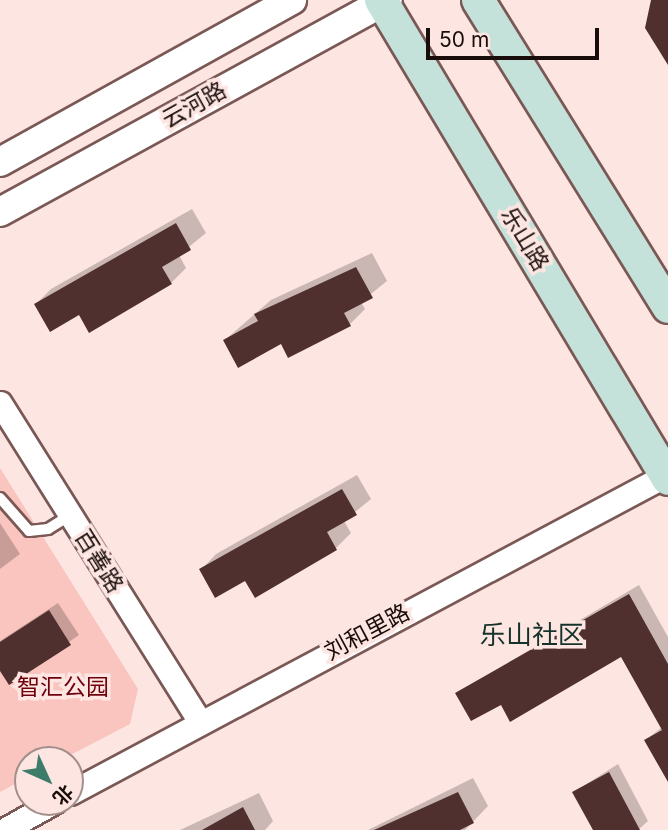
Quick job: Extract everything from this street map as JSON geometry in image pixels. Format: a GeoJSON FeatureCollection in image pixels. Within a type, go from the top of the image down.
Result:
{"type":"FeatureCollection","features":[{"type":"Feature","properties":{"kind":"main road"},"geometry":{"type":"LineString","coordinates":[[478,0],[668,307]]}},
{"type":"Feature","properties":{"kind":"main road","name":"乐山路"},"geometry":{"type":"LineString","coordinates":[[384,1],[667,477]]}},
{"type":"Feature","properties":{"kind":"street","name":"云河路"},"geometry":{"type":"LineString","coordinates":[[0,162],[292,0]]}},
{"type":"Feature","properties":{"kind":"street","name":"云河路"},"geometry":{"type":"LineString","coordinates":[[0,212],[384,1]]}},
{"type":"Feature","properties":{"kind":"street","name":"百善路"},"geometry":{"type":"LineString","coordinates":[[0,402],[199,720]]}},
{"type":"Feature","properties":{"kind":"street","name":"刘和里路"},"geometry":{"type":"LineString","coordinates":[[84,785],[199,720],[667,477]]}},
{"type":"Feature","properties":{"kind":"street"},"geometry":{"type":"LineString","coordinates":[[4,830],[29,816]]}},
{"type":"Feature","properties":{"kind":"lane"},"geometry":{"type":"LineString","coordinates":[[0,498],[29,531],[48,529],[70,515]]}},
{"type":"Feature","properties":{"kind":"green space","name":"智汇公园"},"geometry":{"type":"Polygon","coordinates":[[[0,468],[138,689],[130,724],[84,748],[14,746],[14,784],[0,792],[0,468]]]}},
{"type":"Feature","properties":{"kind":"building"},"geometry":{"type":"Polygon","coordinates":[[[651,0],[668,0],[668,65],[645,28],[651,0]]]}},
{"type":"Feature","properties":{"kind":"building"},"geometry":{"type":"Polygon","coordinates":[[[176,223],[191,250],[162,267],[172,284],[89,333],[79,315],[50,332],[34,304],[176,223]]]}},
{"type":"Feature","properties":{"kind":"building"},"geometry":{"type":"Polygon","coordinates":[[[356,267],[373,298],[344,313],[351,326],[288,358],[281,344],[238,368],[223,340],[258,321],[254,314],[356,267]]]}},
{"type":"Feature","properties":{"kind":"building"},"geometry":{"type":"Polygon","coordinates":[[[342,489],[357,515],[327,532],[337,550],[255,598],[245,581],[215,598],[199,569],[342,489]]]}},
{"type":"Feature","properties":{"kind":"building"},"geometry":{"type":"Polygon","coordinates":[[[629,594],[668,664],[668,782],[644,740],[662,730],[621,657],[510,722],[501,705],[471,721],[455,693],[629,594]]]}},
{"type":"Feature","properties":{"kind":"building"},"geometry":{"type":"Polygon","coordinates":[[[49,610],[71,645],[9,685],[0,671],[0,642],[49,610]]]}},
{"type":"Feature","properties":{"kind":"building"},"geometry":{"type":"Polygon","coordinates":[[[609,772],[640,830],[593,830],[572,792],[609,772]]]}},
{"type":"Feature","properties":{"kind":"building"},"geometry":{"type":"Polygon","coordinates":[[[458,792],[474,823],[460,830],[374,830],[458,792]]]}},
{"type":"Feature","properties":{"kind":"building"},"geometry":{"type":"Polygon","coordinates":[[[243,807],[255,830],[202,830],[243,807]]]}},
{"type":"Feature","properties":{"kind":"district","name":"乐山社区"},"geometry":{"type":"Point","coordinates":[532,635]}}]}
